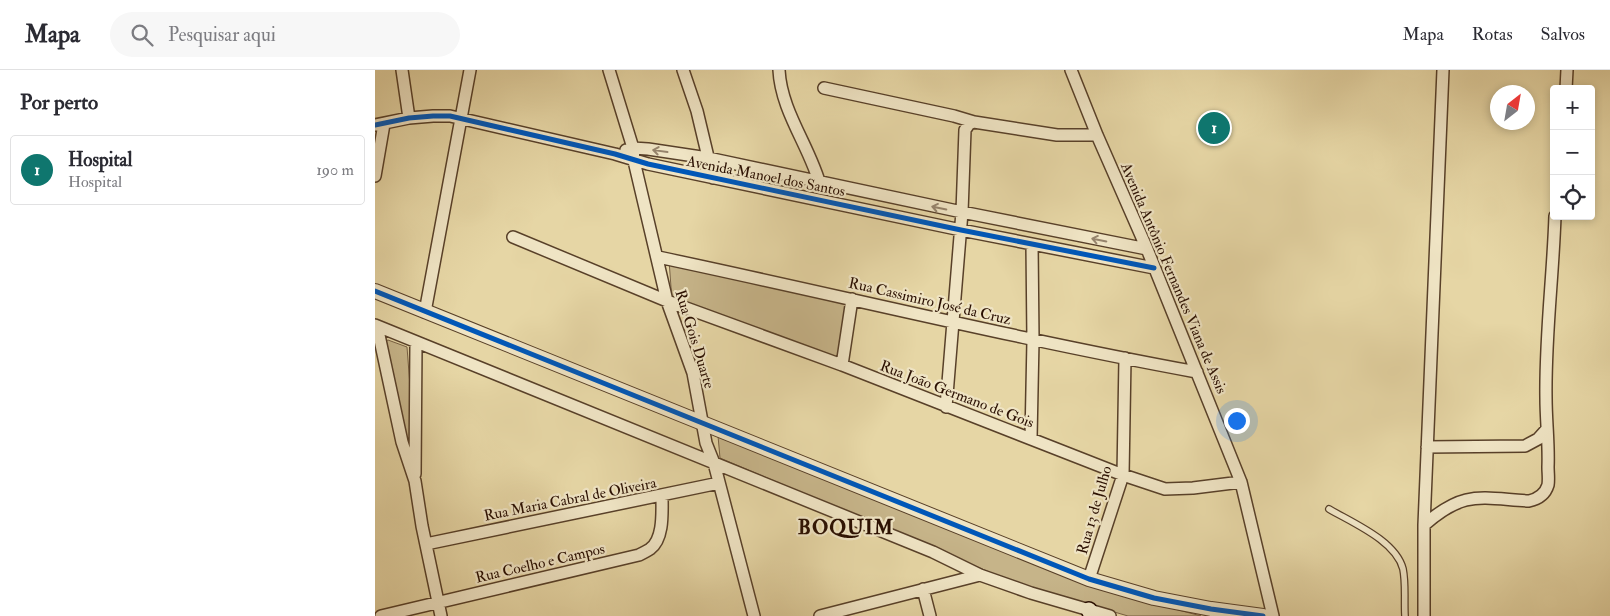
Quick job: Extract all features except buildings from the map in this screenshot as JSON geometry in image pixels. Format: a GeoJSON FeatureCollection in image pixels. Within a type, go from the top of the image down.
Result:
{"type":"FeatureCollection","features":[{"type":"Feature","properties":{"kind":"street"},"geometry":{"type":"LineString","coordinates":[[402,70],[409,118]]}},
{"type":"Feature","properties":{"kind":"street"},"geometry":{"type":"LineString","coordinates":[[425,312],[470,70]]}},
{"type":"Feature","properties":{"kind":"street","name":"Rua Gois Duarte"},"geometry":{"type":"LineString","coordinates":[[609,70],[633,148],[634,161],[667,301],[693,373],[706,444],[714,463],[753,616]]}},
{"type":"Feature","properties":{"kind":"street"},"geometry":{"type":"LineString","coordinates":[[683,70],[697,110],[713,178]]}},
{"type":"Feature","properties":{"kind":"street"},"geometry":{"type":"LineString","coordinates":[[779,70],[791,116],[820,183],[824,200]]}},
{"type":"Feature","properties":{"kind":"street","name":"Avenida Antônio Fernandes Viana de Assis"},"geometry":{"type":"LineString","coordinates":[[1071,70],[1147,249],[1241,482],[1273,616]]}},
{"type":"Feature","properties":{"kind":"street"},"geometry":{"type":"LineString","coordinates":[[1424,616],[1424,525],[1443,70]]}},
{"type":"Feature","properties":{"kind":"street"},"geometry":{"type":"LineString","coordinates":[[1565,85],[1567,70]]}},
{"type":"Feature","properties":{"kind":"street"},"geometry":{"type":"LineString","coordinates":[[824,88],[974,122],[1057,135],[1097,135]]}},
{"type":"Feature","properties":{"kind":"street","name":"Avenida Manoel dos Santos"},"geometry":{"type":"LineString","coordinates":[[379,124],[409,118],[433,116],[461,118],[615,154],[634,161],[961,230],[1154,268]]}},
{"type":"Feature","properties":{"kind":"street"},"geometry":{"type":"LineString","coordinates":[[947,407],[952,322],[961,230],[965,130],[969,124],[974,122]]}},
{"type":"Feature","properties":{"kind":"street"},"geometry":{"type":"LineString","coordinates":[[375,176],[379,124]]}},
{"type":"Feature","properties":{"kind":"street","name":"Avenida Manoel dos Santos"},"geometry":{"type":"LineString","coordinates":[[615,154],[633,148],[708,158],[820,183],[1147,249]]}},
{"type":"Feature","properties":{"kind":"street"},"geometry":{"type":"LineString","coordinates":[[1424,525],[1445,508],[1461,500],[1476,498],[1529,501],[1537,500],[1546,490],[1548,482],[1547,347],[1555,220]]}},
{"type":"Feature","properties":{"kind":"street","name":"Rua João Germano de Gois"},"geometry":{"type":"LineString","coordinates":[[513,237],[667,301],[842,365],[1123,475],[1165,489],[1193,488],[1241,482]]}},
{"type":"Feature","properties":{"kind":"street"},"geometry":{"type":"LineString","coordinates":[[1031,438],[1032,244]]}},
{"type":"Feature","properties":{"kind":"street","name":"Rua Cassimiro José da Cruz"},"geometry":{"type":"LineString","coordinates":[[658,257],[1033,340],[1197,372]]}},
{"type":"Feature","properties":{"kind":"street"},"geometry":{"type":"LineString","coordinates":[[375,291],[1089,579],[1211,612],[1263,616]]}},
{"type":"Feature","properties":{"kind":"street"},"geometry":{"type":"LineString","coordinates":[[842,365],[852,299]]}},
{"type":"Feature","properties":{"kind":"street"},"geometry":{"type":"LineString","coordinates":[[376,325],[416,343],[933,552],[980,575],[1090,613],[1110,616]]}},
{"type":"Feature","properties":{"kind":"street"},"geometry":{"type":"LineString","coordinates":[[376,325],[402,442],[415,481],[441,616]]}},
{"type":"Feature","properties":{"kind":"street"},"geometry":{"type":"LineString","coordinates":[[415,481],[416,343]]}},
{"type":"Feature","properties":{"kind":"street","name":"Rua 13 de Julho"},"geometry":{"type":"LineString","coordinates":[[1089,579],[1123,475],[1125,358]]}},
{"type":"Feature","properties":{"kind":"street"},"geometry":{"type":"LineString","coordinates":[[1427,447],[1525,446],[1538,440],[1547,429]]}},
{"type":"Feature","properties":{"kind":"street","name":"Rua Maria Cabral de Oliveira"},"geometry":{"type":"LineString","coordinates":[[426,544],[719,483]]}},
{"type":"Feature","properties":{"kind":"street","name":"Rua Coelho e Campos"},"geometry":{"type":"LineString","coordinates":[[381,616],[639,555],[651,549],[660,532],[662,496]]}},
{"type":"Feature","properties":{"kind":"street"},"geometry":{"type":"LineString","coordinates":[[819,616],[980,575]]}},
{"type":"Feature","properties":{"kind":"street"},"geometry":{"type":"LineString","coordinates":[[923,589],[930,616]]}},
{"type":"Feature","properties":{"kind":"lane"},"geometry":{"type":"LineString","coordinates":[[1329,509],[1391,548],[1400,560],[1403,571],[1405,616]]}},
{"type":"Feature","properties":{"kind":"shaded area"},"geometry":{"type":"Polygon","coordinates":[[[669,260],[846,302],[839,364],[672,301],[669,260]]]}},
{"type":"Feature","properties":{"kind":"shaded area"},"geometry":{"type":"Polygon","coordinates":[[[388,340],[407,347],[415,452],[408,454],[383,342],[388,340]]]}},
{"type":"Feature","properties":{"kind":"shaded area"},"geometry":{"type":"Polygon","coordinates":[[[718,436],[1171,608],[1201,616],[1128,616],[1029,587],[994,574],[720,458],[718,436]]]}},
{"type":"Feature","properties":{"kind":"cycle path"},"geometry":{"type":"LineString","coordinates":[[375,125],[409,118],[450,116],[615,154],[648,164],[961,230],[1154,268]]}},
{"type":"Feature","properties":{"kind":"cycle path"},"geometry":{"type":"LineString","coordinates":[[375,291],[1089,579],[1154,598],[1211,609],[1263,616]]}},
{"type":"Feature","properties":{"kind":"place","name":"Hospital"},"geometry":{"type":"Point","coordinates":[1214,128]}},
{"type":"Feature","properties":{"kind":"district","name":"BOQUIM"},"geometry":{"type":"Point","coordinates":[846,527]}}]}
